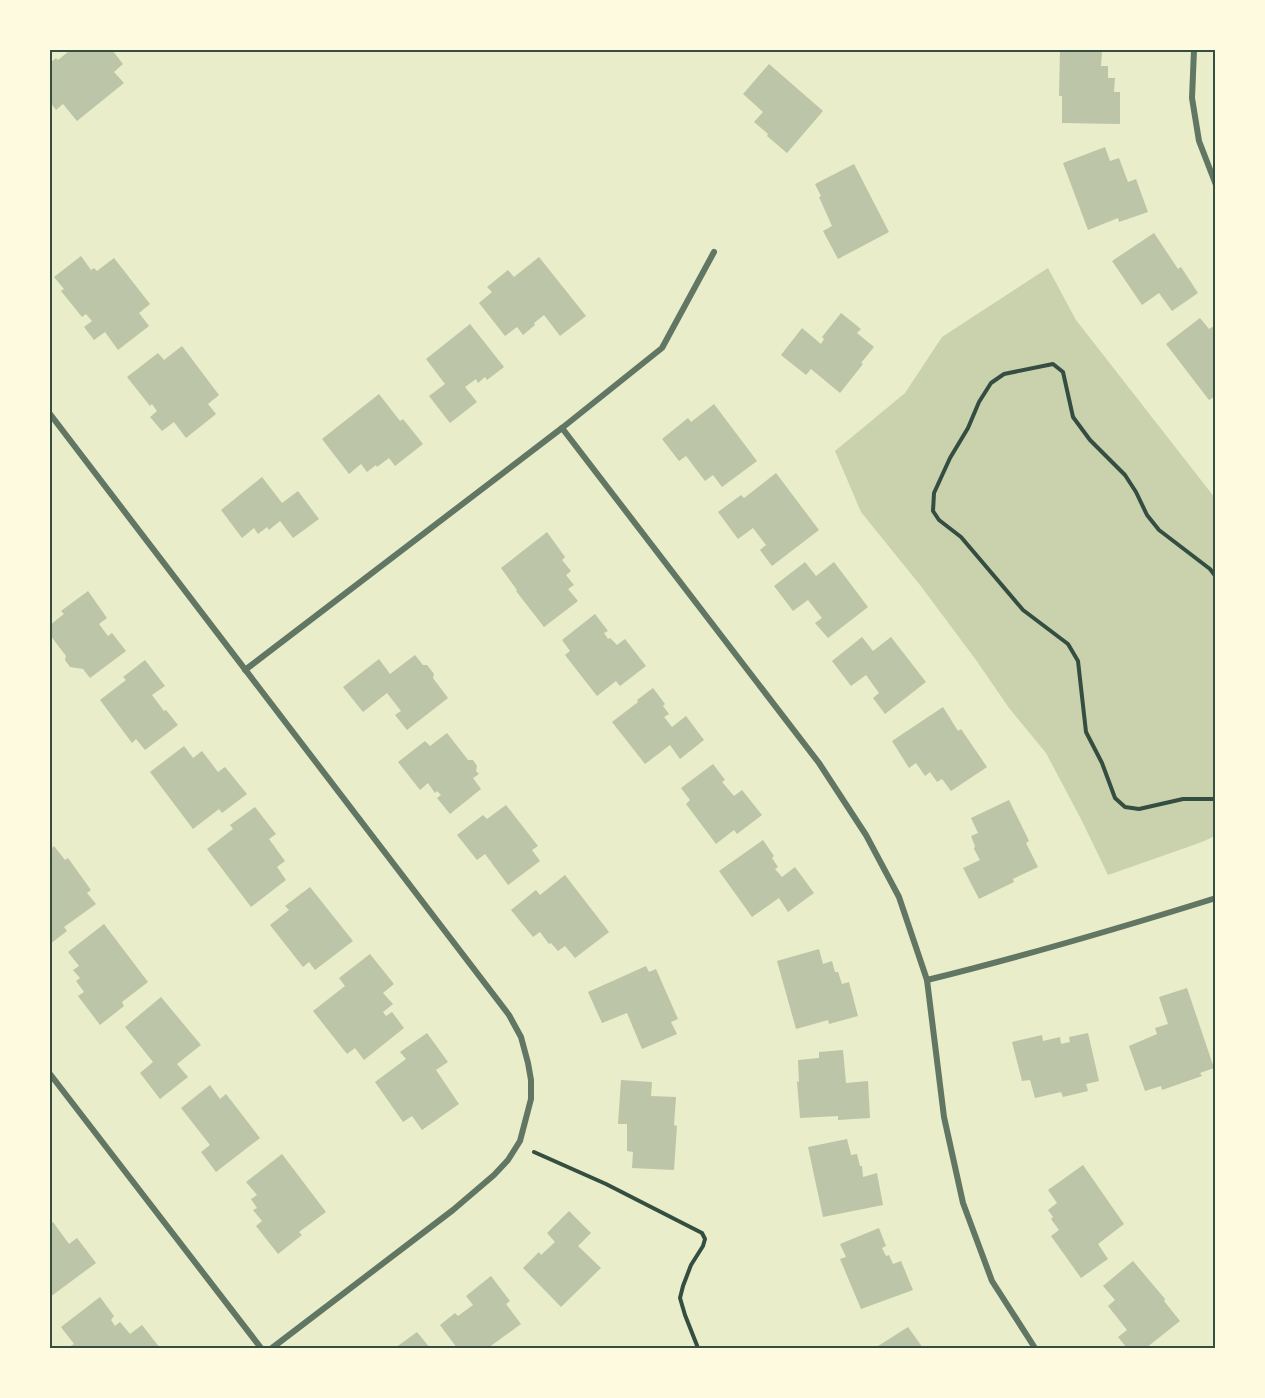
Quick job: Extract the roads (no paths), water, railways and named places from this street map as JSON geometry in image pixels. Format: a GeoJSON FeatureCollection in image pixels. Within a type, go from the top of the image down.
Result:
{"type":"FeatureCollection","features":[{"type":"Feature","properties":{"kind":"street"},"geometry":{"type":"LineString","coordinates":[[1194,50],[1192,98],[1199,141],[1215,185]]}},
{"type":"Feature","properties":{"kind":"street"},"geometry":{"type":"LineString","coordinates":[[245,670],[562,428],[662,348],[714,252]]}},
{"type":"Feature","properties":{"kind":"street"},"geometry":{"type":"LineString","coordinates":[[50,414],[502,1005],[521,1037],[528,1063],[531,1099],[520,1141],[508,1160],[469,1196],[272,1348]]}},
{"type":"Feature","properties":{"kind":"street"},"geometry":{"type":"LineString","coordinates":[[562,428],[819,763],[866,834],[899,897],[927,980],[944,1117],[963,1203],[992,1281],[1035,1348]]}},
{"type":"Feature","properties":{"kind":"street"},"geometry":{"type":"LineString","coordinates":[[927,980],[1002,962],[1215,898]]}},
{"type":"Feature","properties":{"kind":"street"},"geometry":{"type":"LineString","coordinates":[[50,1074],[261,1348]]}}]}
